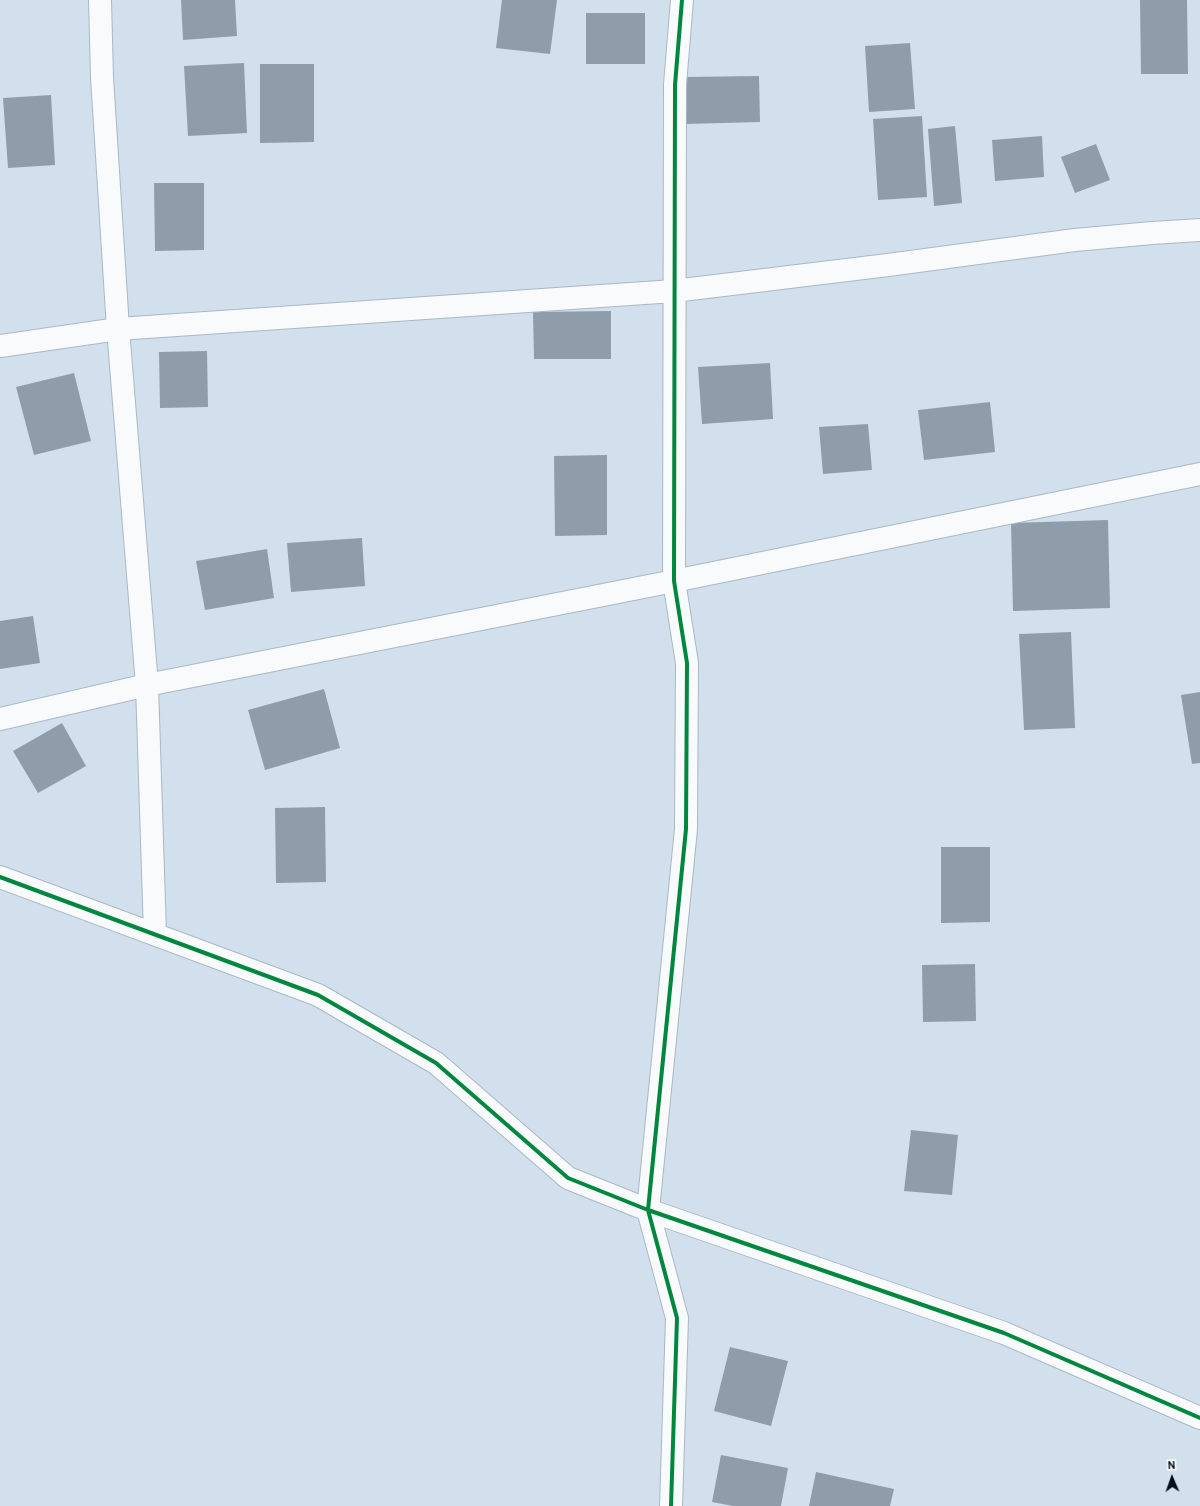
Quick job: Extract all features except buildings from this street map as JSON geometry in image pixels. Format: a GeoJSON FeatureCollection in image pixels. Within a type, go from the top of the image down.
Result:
{"type":"FeatureCollection","features":[{"type":"Feature","properties":{"kind":"street"},"geometry":{"type":"LineString","coordinates":[[100,0],[102,77],[118,330],[147,685],[155,934]]}},
{"type":"Feature","properties":{"kind":"street"},"geometry":{"type":"LineString","coordinates":[[671,1506],[677,1318],[648,1210],[686,829],[687,663],[674,581],[675,85],[682,0]]}},
{"type":"Feature","properties":{"kind":"street"},"geometry":{"type":"LineString","coordinates":[[0,346],[118,330],[674,291],[888,265],[1075,240],[1200,230]]}},
{"type":"Feature","properties":{"kind":"street"},"geometry":{"type":"LineString","coordinates":[[0,719],[147,685],[674,581],[1200,474]]}},
{"type":"Feature","properties":{"kind":"street"},"geometry":{"type":"LineString","coordinates":[[0,877],[318,995],[436,1063],[568,1178],[648,1210],[1004,1333],[1200,1418]]}},
{"type":"Feature","properties":{"kind":"cycle path"},"geometry":{"type":"LineString","coordinates":[[671,1506],[677,1318],[648,1210],[686,829],[687,663],[674,581],[675,85],[682,0]]}},
{"type":"Feature","properties":{"kind":"cycle path"},"geometry":{"type":"LineString","coordinates":[[0,877],[318,995],[436,1063],[568,1178],[648,1210],[1004,1333],[1200,1418]]}}]}
